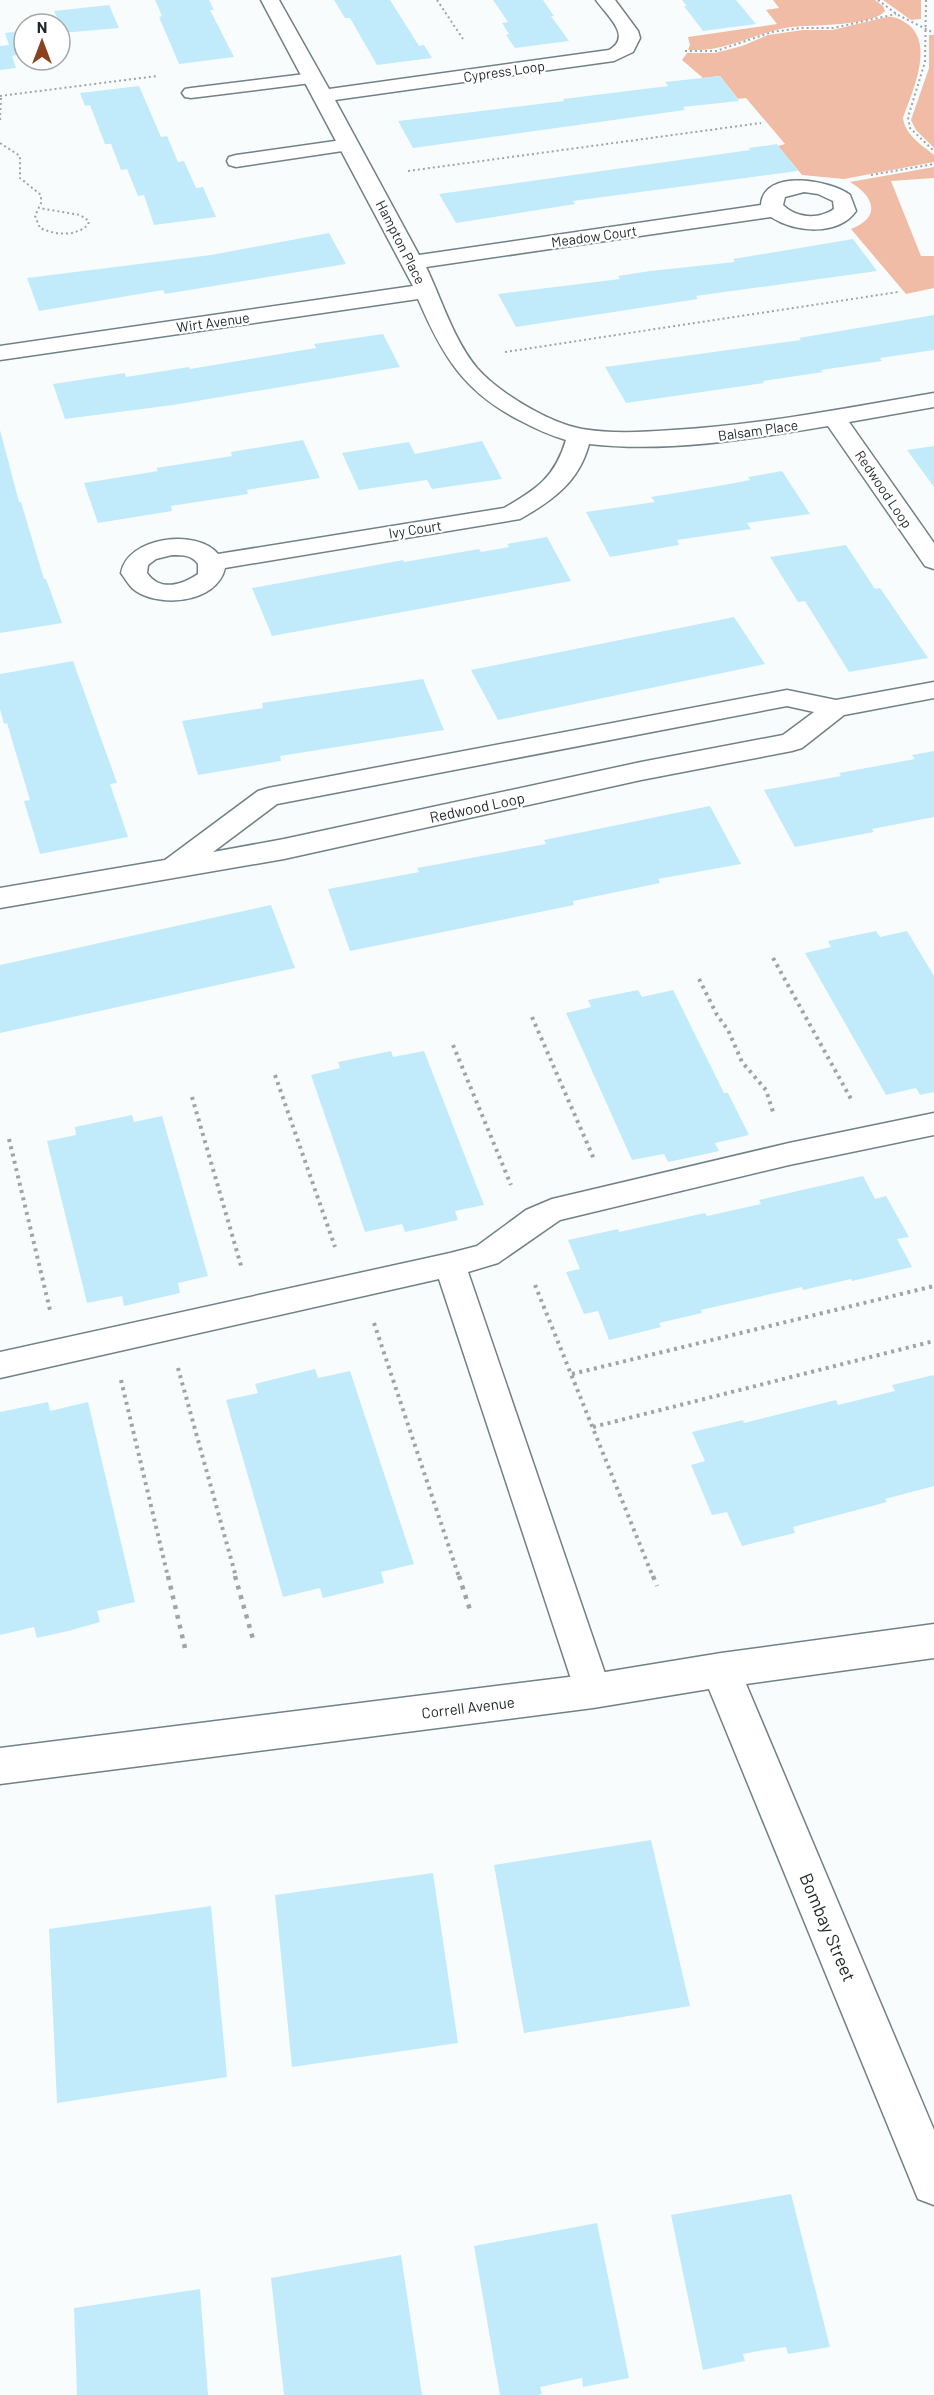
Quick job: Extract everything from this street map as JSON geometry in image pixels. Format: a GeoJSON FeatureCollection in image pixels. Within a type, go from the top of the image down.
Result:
{"type":"FeatureCollection","features":[{"type":"Feature","properties":{"kind":"street","name":"Hampton Place"},"geometry":{"type":"LineString","coordinates":[[270,0],[413,262],[454,349],[470,374],[497,398],[544,423],[579,436]]}},
{"type":"Feature","properties":{"kind":"street","name":"Cypress Loop"},"geometry":{"type":"LineString","coordinates":[[318,87],[614,55],[626,48],[630,38],[628,31],[604,0]]}},
{"type":"Feature","properties":{"kind":"street","name":"Meadow Court"},"geometry":{"type":"LineString","coordinates":[[413,262],[774,210]]}},
{"type":"Feature","properties":{"kind":"street","name":"Wirt Avenue"},"geometry":{"type":"LineString","coordinates":[[0,353],[426,291]]}},
{"type":"Feature","properties":{"kind":"street","name":"Balsam Place"},"geometry":{"type":"LineString","coordinates":[[579,436],[640,439],[706,437],[775,429],[934,400]]}},
{"type":"Feature","properties":{"kind":"street","name":"Redwood Loop"},"geometry":{"type":"LineString","coordinates":[[834,417],[934,561]]}},
{"type":"Feature","properties":{"kind":"street","name":"Ivy Court"},"geometry":{"type":"LineString","coordinates":[[211,563],[511,514],[538,499],[563,477],[574,458],[579,436]]}},
{"type":"Feature","properties":{"kind":"street","name":"Redwood Loop"},"geometry":{"type":"LineString","coordinates":[[3,894],[284,849],[629,774],[792,742],[836,708],[934,690]]}},
{"type":"Feature","properties":{"kind":"street"},"geometry":{"type":"LineString","coordinates":[[172,868],[268,797],[788,698],[836,708]]}},
{"type":"Feature","properties":{"kind":"street","name":"Correll Avenue"},"geometry":{"type":"LineString","coordinates":[[0,1766],[593,1691],[721,1670],[934,1641]]}},
{"type":"Feature","properties":{"kind":"street","name":"Bombay Street"},"geometry":{"type":"LineString","coordinates":[[721,1670],[934,2184]]}},
{"type":"Feature","properties":{"kind":"lane"},"geometry":{"type":"LineString","coordinates":[[191,93],[318,87]]}},
{"type":"Feature","properties":{"kind":"lane"},"geometry":{"type":"LineString","coordinates":[[236,161],[349,145]]}},
{"type":"Feature","properties":{"kind":"lane"},"geometry":{"type":"LineString","coordinates":[[0,1365],[450,1265],[487,1255],[537,1218],[552,1210],[789,1154],[934,1124]]}},
{"type":"Feature","properties":{"kind":"lane"},"geometry":{"type":"LineString","coordinates":[[450,1265],[593,1691]]}},
{"type":"Feature","properties":{"kind":"path"},"geometry":{"type":"LineString","coordinates":[[437,0],[468,46]]}},
{"type":"Feature","properties":{"kind":"path"},"geometry":{"type":"LineString","coordinates":[[878,0],[896,14],[934,33]]}},
{"type":"Feature","properties":{"kind":"path"},"geometry":{"type":"LineString","coordinates":[[926,0],[924,68],[908,117],[910,128],[934,151]]}},
{"type":"Feature","properties":{"kind":"path"},"geometry":{"type":"LineString","coordinates":[[685,51],[716,51],[772,32],[801,28],[833,28],[896,14]]}},
{"type":"Feature","properties":{"kind":"path"},"geometry":{"type":"LineString","coordinates":[[0,120],[0,96],[161,76]]}},
{"type":"Feature","properties":{"kind":"path"},"geometry":{"type":"LineString","coordinates":[[404,171],[761,123]]}},
{"type":"Feature","properties":{"kind":"path"},"geometry":{"type":"LineString","coordinates":[[0,143],[20,154],[22,158],[20,178],[41,195],[35,221],[40,228],[49,232],[70,233],[84,229],[88,225],[89,221],[80,215],[39,208]]}},
{"type":"Feature","properties":{"kind":"path"},"geometry":{"type":"LineString","coordinates":[[866,177],[934,165]]}},
{"type":"Feature","properties":{"kind":"path"},"geometry":{"type":"LineString","coordinates":[[505,352],[898,292]]}},
{"type":"Feature","properties":{"kind":"path"},"geometry":{"type":"LineString","coordinates":[[772,958],[857,1108]]}},
{"type":"Feature","properties":{"kind":"path"},"geometry":{"type":"LineString","coordinates":[[699,979],[717,1016],[728,1030],[742,1062],[766,1089],[776,1122]]}},
{"type":"Feature","properties":{"kind":"path"},"geometry":{"type":"LineString","coordinates":[[532,1017],[598,1166]]}},
{"type":"Feature","properties":{"kind":"path"},"geometry":{"type":"LineString","coordinates":[[453,1045],[512,1186]]}},
{"type":"Feature","properties":{"kind":"path"},"geometry":{"type":"LineString","coordinates":[[275,1075],[337,1252]]}},
{"type":"Feature","properties":{"kind":"path"},"geometry":{"type":"LineString","coordinates":[[192,1097],[244,1274]]}},
{"type":"Feature","properties":{"kind":"path"},"geometry":{"type":"LineString","coordinates":[[9,1139],[51,1316]]}},
{"type":"Feature","properties":{"kind":"path"},"geometry":{"type":"LineString","coordinates":[[535,1285],[657,1586]]}},
{"type":"Feature","properties":{"kind":"path"},"geometry":{"type":"LineString","coordinates":[[572,1374],[934,1286]]}},
{"type":"Feature","properties":{"kind":"path"},"geometry":{"type":"LineString","coordinates":[[373,1318],[470,1610]]}},
{"type":"Feature","properties":{"kind":"path"},"geometry":{"type":"LineString","coordinates":[[593,1427],[934,1341]]}},
{"type":"Feature","properties":{"kind":"path"},"geometry":{"type":"LineString","coordinates":[[177,1365],[253,1639]]}},
{"type":"Feature","properties":{"kind":"path"},"geometry":{"type":"LineString","coordinates":[[120,1377],[185,1648]]}},
{"type":"Feature","properties":{"kind":"shaded area"},"geometry":{"type":"Polygon","coordinates":[[[773,0],[875,0],[883,6],[885,11],[868,20],[791,27],[715,48],[688,50],[690,45],[688,37],[777,24],[766,10],[779,8],[773,0]]]}},
{"type":"Feature","properties":{"kind":"shaded area"},"geometry":{"type":"Polygon","coordinates":[[[883,0],[921,0],[921,19],[911,20],[883,0]]]}},
{"type":"Feature","properties":{"kind":"shaded area"},"geometry":{"type":"Polygon","coordinates":[[[887,17],[896,18],[909,25],[920,45],[919,70],[903,118],[911,135],[934,155],[934,162],[844,179],[802,175],[778,146],[785,144],[746,98],[738,99],[720,76],[703,78],[682,60],[687,53],[715,53],[742,46],[768,35],[803,30],[832,30],[887,17]]]}},
{"type":"Feature","properties":{"kind":"shaded area"},"geometry":{"type":"Polygon","coordinates":[[[929,35],[934,35],[934,148],[916,130],[911,120],[929,68],[929,35]]]}},
{"type":"Feature","properties":{"kind":"shaded area"},"geometry":{"type":"Polygon","coordinates":[[[934,167],[934,178],[891,181],[921,256],[934,256],[934,288],[906,294],[851,229],[867,219],[871,213],[871,206],[865,194],[850,182],[934,167]]]}},
{"type":"Feature","properties":{"kind":"building"},"geometry":{"type":"Polygon","coordinates":[[[155,0],[209,0],[214,10],[210,10],[234,57],[179,64],[159,17],[162,16],[155,0]]]}},
{"type":"Feature","properties":{"kind":"building"},"geometry":{"type":"Polygon","coordinates":[[[334,0],[390,0],[419,46],[424,45],[432,58],[377,65],[350,18],[345,18],[334,0]]]}},
{"type":"Feature","properties":{"kind":"building"},"geometry":{"type":"Polygon","coordinates":[[[493,0],[543,0],[554,16],[551,16],[569,41],[515,48],[506,35],[509,34],[502,23],[508,22],[493,0]]]}},
{"type":"Feature","properties":{"kind":"building"},"geometry":{"type":"Polygon","coordinates":[[[682,0],[736,0],[756,24],[703,31],[682,0]]]}},
{"type":"Feature","properties":{"kind":"building"},"geometry":{"type":"Polygon","coordinates":[[[109,5],[119,28],[72,32],[72,12],[54,11],[109,5]]]}},
{"type":"Feature","properties":{"kind":"building"},"geometry":{"type":"Polygon","coordinates":[[[12,32],[12,68],[0,70],[0,46],[9,45],[5,33],[12,32]]]}},
{"type":"Feature","properties":{"kind":"building"},"geometry":{"type":"Polygon","coordinates":[[[720,76],[739,101],[683,107],[685,110],[413,148],[398,121],[564,101],[563,99],[668,86],[665,82],[720,76]]]}},
{"type":"Feature","properties":{"kind":"building"},"geometry":{"type":"Polygon","coordinates":[[[139,86],[161,137],[167,136],[178,162],[184,161],[196,188],[203,187],[216,217],[154,225],[144,195],[138,196],[127,169],[121,170],[111,144],[105,144],[90,105],[85,106],[80,93],[139,86]]]}},
{"type":"Feature","properties":{"kind":"building"},"geometry":{"type":"Polygon","coordinates":[[[777,144],[798,171],[573,201],[575,204],[456,223],[439,194],[750,150],[749,148],[777,144]]]}},
{"type":"Feature","properties":{"kind":"building"},"geometry":{"type":"Polygon","coordinates":[[[329,233],[346,264],[165,294],[163,290],[39,311],[27,278],[211,255],[329,233]]]}},
{"type":"Feature","properties":{"kind":"building"},"geometry":{"type":"Polygon","coordinates":[[[853,239],[877,271],[696,296],[698,299],[516,327],[498,294],[620,279],[618,276],[650,271],[735,262],[733,259],[853,239]]]}},
{"type":"Feature","properties":{"kind":"building"},"geometry":{"type":"Polygon","coordinates":[[[934,315],[934,350],[880,358],[882,361],[821,370],[823,372],[763,381],[764,383],[626,403],[605,367],[801,340],[799,338],[934,315]]]}},
{"type":"Feature","properties":{"kind":"building"},"geometry":{"type":"Polygon","coordinates":[[[383,334],[400,367],[173,405],[65,419],[53,384],[125,373],[126,377],[189,367],[190,369],[316,348],[314,344],[383,334]]]}},
{"type":"Feature","properties":{"kind":"building"},"geometry":{"type":"Polygon","coordinates":[[[0,430],[19,502],[21,502],[44,579],[46,579],[62,623],[0,633],[0,430]]]}},
{"type":"Feature","properties":{"kind":"building"},"geometry":{"type":"Polygon","coordinates":[[[303,440],[320,478],[247,490],[248,494],[171,506],[172,511],[98,523],[84,483],[158,471],[156,468],[232,456],[231,452],[303,440]]]}},
{"type":"Feature","properties":{"kind":"building"},"geometry":{"type":"Polygon","coordinates":[[[482,441],[502,479],[432,489],[427,480],[359,490],[342,453],[409,442],[415,454],[482,441]]]}},
{"type":"Feature","properties":{"kind":"building"},"geometry":{"type":"Polygon","coordinates":[[[934,446],[934,487],[907,450],[934,446]]]}},
{"type":"Feature","properties":{"kind":"building"},"geometry":{"type":"Polygon","coordinates":[[[782,471],[810,514],[747,523],[751,529],[677,540],[679,545],[610,557],[586,512],[655,502],[651,497],[750,480],[748,477],[782,471]]]}},
{"type":"Feature","properties":{"kind":"building"},"geometry":{"type":"Polygon","coordinates":[[[547,537],[571,581],[272,636],[252,588],[403,560],[404,562],[479,549],[481,552],[509,547],[507,544],[547,537]]]}},
{"type":"Feature","properties":{"kind":"building"},"geometry":{"type":"Polygon","coordinates":[[[846,545],[875,589],[880,588],[928,658],[849,672],[805,601],[798,602],[770,557],[846,545]]]}},
{"type":"Feature","properties":{"kind":"building"},"geometry":{"type":"Polygon","coordinates":[[[734,617],[765,664],[498,720],[471,670],[734,617]]]}},
{"type":"Feature","properties":{"kind":"building"},"geometry":{"type":"Polygon","coordinates":[[[73,661],[117,783],[110,784],[128,837],[40,854],[24,801],[30,800],[7,723],[4,724],[0,709],[0,674],[73,661]]]}},
{"type":"Feature","properties":{"kind":"building"},"geometry":{"type":"Polygon","coordinates":[[[423,679],[444,730],[280,756],[281,761],[198,775],[182,721],[263,708],[262,703],[423,679]]]}},
{"type":"Feature","properties":{"kind":"building"},"geometry":{"type":"Polygon","coordinates":[[[934,751],[934,817],[872,829],[874,832],[795,847],[764,790],[841,776],[839,773],[915,759],[912,755],[934,751]]]}},
{"type":"Feature","properties":{"kind":"building"},"geometry":{"type":"Polygon","coordinates":[[[710,806],[741,864],[658,879],[660,883],[573,901],[574,905],[350,951],[328,889],[419,872],[417,868],[546,844],[544,840],[710,806]]]}},
{"type":"Feature","properties":{"kind":"building"},"geometry":{"type":"Polygon","coordinates":[[[271,905],[295,968],[0,1033],[0,965],[271,905]]]}},
{"type":"Feature","properties":{"kind":"building"},"geometry":{"type":"Polygon","coordinates":[[[876,931],[880,937],[907,931],[934,976],[934,1092],[920,1095],[916,1088],[886,1095],[805,953],[831,947],[828,941],[876,931]]]}},
{"type":"Feature","properties":{"kind":"building"},"geometry":{"type":"Polygon","coordinates":[[[638,990],[642,997],[673,990],[724,1093],[728,1093],[749,1135],[715,1143],[719,1151],[692,1157],[668,1162],[664,1154],[632,1160],[566,1013],[591,1007],[588,1000],[638,990]]]}},
{"type":"Feature","properties":{"kind":"building"},"geometry":{"type":"Polygon","coordinates":[[[391,1051],[393,1057],[424,1051],[484,1205],[455,1211],[458,1220],[428,1227],[405,1232],[402,1224],[365,1232],[311,1075],[340,1068],[338,1062],[391,1051]]]}},
{"type":"Feature","properties":{"kind":"building"},"geometry":{"type":"Polygon","coordinates":[[[132,1115],[134,1122],[162,1116],[208,1276],[178,1283],[180,1293],[124,1306],[122,1296],[87,1303],[47,1141],[76,1135],[75,1127],[132,1115]]]}},
{"type":"Feature","properties":{"kind":"building"},"geometry":{"type":"Polygon","coordinates":[[[863,1176],[875,1199],[886,1196],[909,1237],[897,1239],[912,1267],[803,1290],[802,1287],[701,1310],[702,1313],[659,1323],[661,1327],[609,1340],[598,1311],[584,1314],[566,1272],[580,1269],[568,1240],[618,1229],[619,1232],[705,1213],[707,1216],[761,1204],[759,1200],[863,1176]]]}},
{"type":"Feature","properties":{"kind":"building"},"geometry":{"type":"Polygon","coordinates":[[[315,1369],[318,1378],[350,1371],[414,1564],[381,1572],[384,1583],[323,1598],[320,1588],[283,1597],[226,1400],[258,1393],[255,1384],[315,1369]]]}},
{"type":"Feature","properties":{"kind":"building"},"geometry":{"type":"Polygon","coordinates":[[[934,1375],[934,1486],[885,1499],[887,1502],[793,1527],[795,1533],[742,1546],[727,1512],[712,1515],[691,1465],[705,1461],[692,1432],[743,1420],[744,1423],[836,1400],[838,1405],[895,1391],[892,1385],[934,1375]]]}},
{"type":"Feature","properties":{"kind":"building"},"geometry":{"type":"Polygon","coordinates":[[[48,1402],[50,1411],[88,1402],[135,1602],[97,1611],[100,1622],[68,1631],[37,1638],[34,1627],[0,1635],[0,1412],[48,1402]]]}},
{"type":"Feature","properties":{"kind":"building"},"geometry":{"type":"Polygon","coordinates":[[[651,1840],[690,2006],[524,2033],[494,1865],[651,1840]]]}},
{"type":"Feature","properties":{"kind":"building"},"geometry":{"type":"Polygon","coordinates":[[[433,1873],[458,2043],[292,2067],[275,1895],[433,1873]]]}},
{"type":"Feature","properties":{"kind":"building"},"geometry":{"type":"Polygon","coordinates":[[[211,1906],[227,2077],[57,2103],[49,1929],[211,1906]]]}},
{"type":"Feature","properties":{"kind":"building"},"geometry":{"type":"Polygon","coordinates":[[[791,2194],[830,2347],[788,2354],[786,2347],[764,2350],[743,2354],[745,2361],[703,2370],[671,2215],[791,2194]]]}},
{"type":"Feature","properties":{"kind":"building"},"geometry":{"type":"Polygon","coordinates":[[[597,2223],[629,2378],[583,2387],[582,2378],[540,2387],[542,2394],[500,2395],[474,2246],[597,2223]]]}},
{"type":"Feature","properties":{"kind":"building"},"geometry":{"type":"Polygon","coordinates":[[[401,2255],[422,2395],[284,2395],[271,2278],[401,2255]]]}},
{"type":"Feature","properties":{"kind":"building"},"geometry":{"type":"Polygon","coordinates":[[[200,2289],[208,2395],[77,2395],[74,2308],[200,2289]]]}}]}
